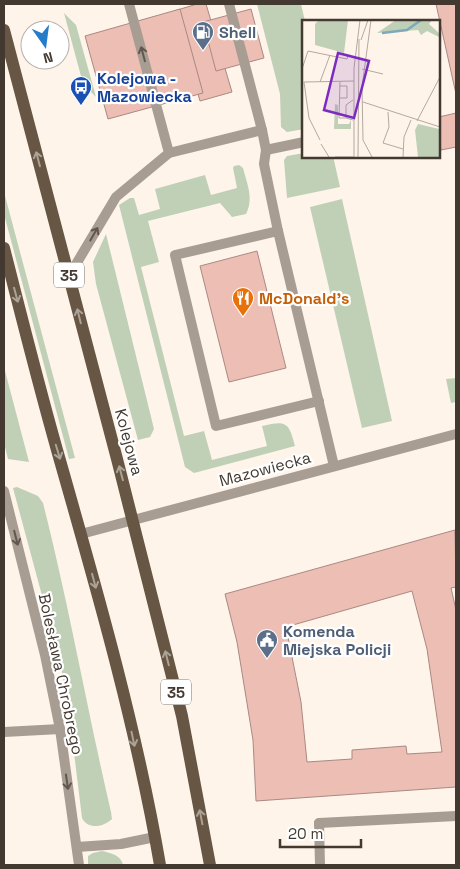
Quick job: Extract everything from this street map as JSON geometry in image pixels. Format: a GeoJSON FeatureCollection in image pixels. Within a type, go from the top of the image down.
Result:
{"type":"FeatureCollection","features":[{"type":"Feature","properties":{"kind":"main road","name":"Kolejowa"},"geometry":{"type":"LineString","coordinates":[[4,30],[70,276],[182,716],[210,865]]}},
{"type":"Feature","properties":{"kind":"main road"},"geometry":{"type":"LineString","coordinates":[[4,248],[57,451],[82,534],[120,679],[160,865]]}},
{"type":"Feature","properties":{"kind":"street"},"geometry":{"type":"LineString","coordinates":[[129,4],[169,154]]}},
{"type":"Feature","properties":{"kind":"street"},"geometry":{"type":"LineString","coordinates":[[229,4],[262,130],[266,150],[264,164],[278,231],[334,466]]}},
{"type":"Feature","properties":{"kind":"street"},"geometry":{"type":"LineString","coordinates":[[70,276],[116,197],[169,154],[262,130]]}},
{"type":"Feature","properties":{"kind":"street"},"geometry":{"type":"LineString","coordinates":[[266,150],[302,142]]}},
{"type":"Feature","properties":{"kind":"street"},"geometry":{"type":"LineString","coordinates":[[278,231],[175,256],[216,426],[319,401]]}},
{"type":"Feature","properties":{"kind":"street","name":"Mazowiecka"},"geometry":{"type":"LineString","coordinates":[[82,534],[456,434]]}},
{"type":"Feature","properties":{"kind":"street","name":"Bolesława Chrobrego"},"geometry":{"type":"LineString","coordinates":[[4,490],[45,655],[60,729],[79,865]]}},
{"type":"Feature","properties":{"kind":"street"},"geometry":{"type":"LineString","coordinates":[[4,732],[60,729]]}},
{"type":"Feature","properties":{"kind":"street"},"geometry":{"type":"LineString","coordinates":[[320,865],[319,823],[456,816]]}},
{"type":"Feature","properties":{"kind":"street"},"geometry":{"type":"LineString","coordinates":[[77,846],[106,845],[155,837]]}},
{"type":"Feature","properties":{"kind":"green space"},"geometry":{"type":"Polygon","coordinates":[[[257,4],[301,4],[305,20],[302,20],[302,129],[287,132],[281,127],[280,94],[257,4]]]}},
{"type":"Feature","properties":{"kind":"green space"},"geometry":{"type":"Polygon","coordinates":[[[64,13],[76,25],[96,97],[91,92],[85,91],[70,35],[70,20],[66,20],[64,13]]]}},
{"type":"Feature","properties":{"kind":"green space"},"geometry":{"type":"Polygon","coordinates":[[[302,153],[302,158],[333,158],[340,187],[287,198],[284,160],[287,156],[302,153]]]}},
{"type":"Feature","properties":{"kind":"green space"},"geometry":{"type":"Polygon","coordinates":[[[239,165],[243,168],[250,197],[246,214],[232,217],[220,203],[148,221],[159,262],[141,267],[184,436],[204,431],[212,460],[267,446],[262,426],[281,423],[291,432],[295,446],[194,473],[185,467],[119,205],[130,198],[134,198],[139,215],[160,209],[155,189],[205,175],[211,195],[237,188],[233,168],[239,165]]]}},
{"type":"Feature","properties":{"kind":"green space"},"geometry":{"type":"Polygon","coordinates":[[[4,192],[75,458],[69,459],[4,214],[4,192]]]}},
{"type":"Feature","properties":{"kind":"green space"},"geometry":{"type":"Polygon","coordinates":[[[342,199],[392,421],[362,428],[310,207],[342,199]]]}},
{"type":"Feature","properties":{"kind":"green space"},"geometry":{"type":"Polygon","coordinates":[[[106,234],[154,429],[150,437],[138,440],[96,284],[93,262],[106,234]]]}},
{"type":"Feature","properties":{"kind":"green space"},"geometry":{"type":"Polygon","coordinates":[[[4,367],[29,462],[8,459],[4,443],[4,367]]]}},
{"type":"Feature","properties":{"kind":"green space"},"geometry":{"type":"Polygon","coordinates":[[[456,378],[456,402],[451,403],[446,379],[456,378]]]}},
{"type":"Feature","properties":{"kind":"green space"},"geometry":{"type":"Polygon","coordinates":[[[17,487],[38,496],[43,503],[111,812],[112,819],[105,824],[92,826],[82,818],[70,720],[61,666],[13,488],[17,487]]]}},
{"type":"Feature","properties":{"kind":"green space"},"geometry":{"type":"Polygon","coordinates":[[[102,851],[118,857],[123,865],[88,865],[88,856],[102,851]]]}},
{"type":"Feature","properties":{"kind":"building","name":"Shell"},"geometry":{"type":"Polygon","coordinates":[[[197,4],[206,4],[232,92],[200,101],[174,11],[197,4]]]}},
{"type":"Feature","properties":{"kind":"building"},"geometry":{"type":"Polygon","coordinates":[[[436,4],[456,4],[456,94],[440,20],[436,4]]]}},
{"type":"Feature","properties":{"kind":"building"},"geometry":{"type":"Polygon","coordinates":[[[180,9],[203,93],[108,119],[85,36],[180,9]]]}},
{"type":"Feature","properties":{"kind":"building"},"geometry":{"type":"Polygon","coordinates":[[[251,9],[264,58],[216,71],[203,22],[251,9]]]}},
{"type":"Feature","properties":{"kind":"building"},"geometry":{"type":"Polygon","coordinates":[[[456,113],[456,147],[441,150],[440,117],[456,113]]]}},
{"type":"Feature","properties":{"kind":"building","name":"McDonald's"},"geometry":{"type":"Polygon","coordinates":[[[257,251],[286,368],[229,382],[200,266],[257,251]]]}},
{"type":"Feature","properties":{"kind":"building","name":"Komenda Miejska Policji"},"geometry":{"type":"Polygon","coordinates":[[[455,530],[456,587],[451,588],[456,610],[456,787],[256,801],[253,740],[237,642],[225,594],[455,530]],[[412,591],[286,627],[301,702],[307,762],[352,759],[352,750],[406,746],[407,754],[442,752],[427,649],[412,591]]]}},
{"type":"Feature","properties":{"kind":"place","name":"Shell"},"geometry":{"type":"Point","coordinates":[203,51]}},
{"type":"Feature","properties":{"kind":"place","name":"Kolejowa - Mazowiecka"},"geometry":{"type":"Point","coordinates":[81,106]}},
{"type":"Feature","properties":{"kind":"place","name":"McDonald's"},"geometry":{"type":"Point","coordinates":[243,317]}},
{"type":"Feature","properties":{"kind":"place","name":"Komenda Miejska Policji"},"geometry":{"type":"Point","coordinates":[267,659]}}]}
